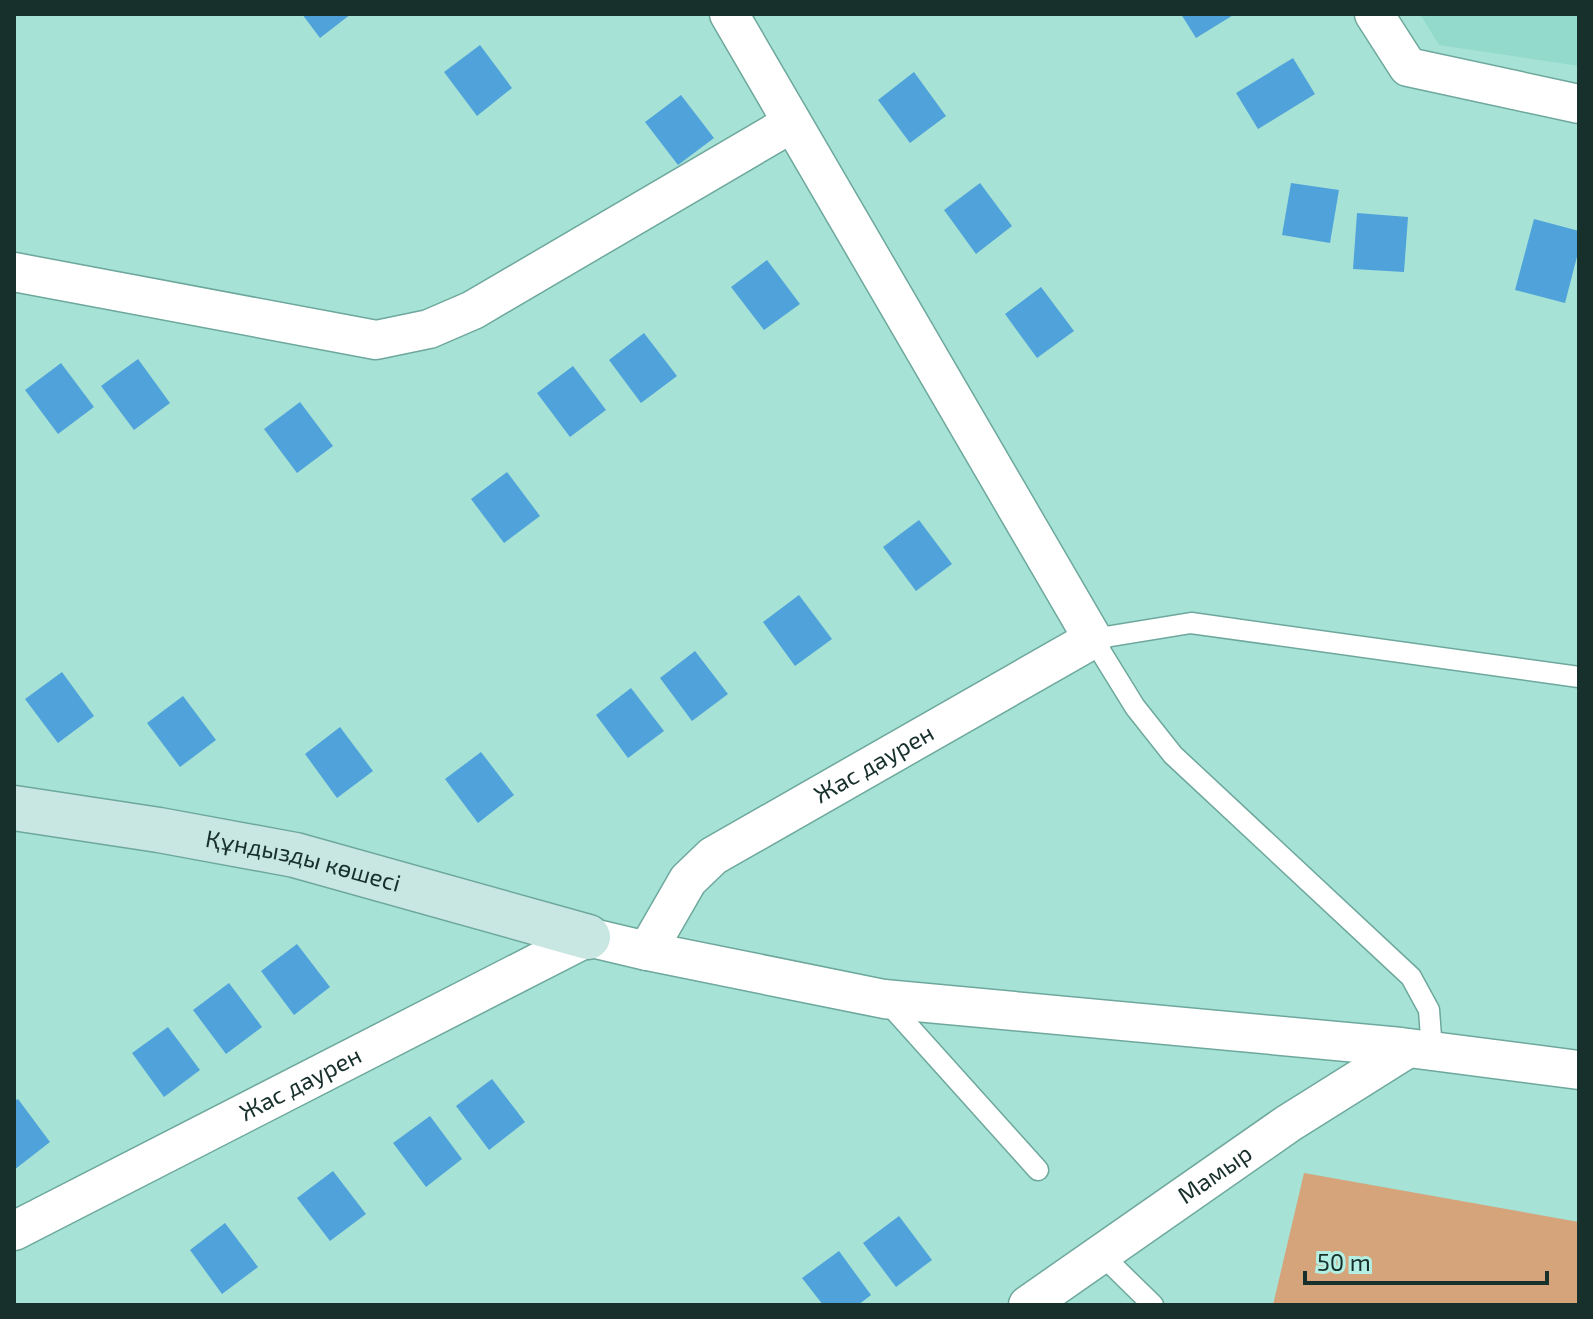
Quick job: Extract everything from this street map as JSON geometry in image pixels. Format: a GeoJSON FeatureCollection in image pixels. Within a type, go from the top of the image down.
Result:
{"type":"FeatureCollection","features":[{"type":"Feature","properties":{"kind":"street"},"geometry":{"type":"LineString","coordinates":[[729,14],[1093,639]]}},
{"type":"Feature","properties":{"kind":"street"},"geometry":{"type":"LineString","coordinates":[[1374,14],[1408,67],[1579,104]]}},
{"type":"Feature","properties":{"kind":"street"},"geometry":{"type":"LineString","coordinates":[[14,272],[376,340],[429,329],[473,310],[792,123]]}},
{"type":"Feature","properties":{"kind":"street","name":"Жас даурен"},"geometry":{"type":"LineString","coordinates":[[647,951],[688,880],[713,856],[1093,639]]}},
{"type":"Feature","properties":{"kind":"street","name":"Құндызды көшесі"},"geometry":{"type":"LineString","coordinates":[[14,808],[295,855],[588,937]]}},
{"type":"Feature","properties":{"kind":"street"},"geometry":{"type":"LineString","coordinates":[[588,937],[884,999],[1419,1050],[1579,1070]]}},
{"type":"Feature","properties":{"kind":"street","name":"Жас даурен"},"geometry":{"type":"LineString","coordinates":[[14,1231],[588,937]]}},
{"type":"Feature","properties":{"kind":"street","name":"Мамыр"},"geometry":{"type":"LineString","coordinates":[[1028,1305],[1289,1123],[1419,1050]]}},
{"type":"Feature","properties":{"kind":"lane"},"geometry":{"type":"LineString","coordinates":[[1419,1050],[1429,1010],[1411,977],[1173,755],[1135,707],[1093,639],[1191,623],[1579,677]]}},
{"type":"Feature","properties":{"kind":"lane"},"geometry":{"type":"LineString","coordinates":[[884,999],[1038,1170]]}},
{"type":"Feature","properties":{"kind":"lane"},"geometry":{"type":"LineString","coordinates":[[1102,1255],[1153,1305]]}},
{"type":"Feature","properties":{"kind":"shaded area"},"geometry":{"type":"Polygon","coordinates":[[[1420,14],[1579,14],[1579,66],[1439,45],[1420,14]]]}},
{"type":"Feature","properties":{"kind":"shaded area"},"geometry":{"type":"Polygon","coordinates":[[[1304,1173],[1579,1222],[1579,1305],[1273,1305],[1304,1173]]]}},
{"type":"Feature","properties":{"kind":"building"},"geometry":{"type":"Polygon","coordinates":[[[302,14],[351,14],[320,38],[302,14]]]}},
{"type":"Feature","properties":{"kind":"building"},"geometry":{"type":"Polygon","coordinates":[[[1181,14],[1235,14],[1196,38],[1181,14]]]}},
{"type":"Feature","properties":{"kind":"building"},"geometry":{"type":"Polygon","coordinates":[[[480,45],[512,88],[477,116],[444,72],[480,45]]]}},
{"type":"Feature","properties":{"kind":"building"},"geometry":{"type":"Polygon","coordinates":[[[1293,58],[1315,94],[1258,129],[1236,93],[1293,58]]]}},
{"type":"Feature","properties":{"kind":"building"},"geometry":{"type":"Polygon","coordinates":[[[914,72],[946,116],[910,143],[878,100],[914,72]]]}},
{"type":"Feature","properties":{"kind":"building"},"geometry":{"type":"Polygon","coordinates":[[[681,95],[714,138],[678,165],[645,122],[681,95]]]}},
{"type":"Feature","properties":{"kind":"building"},"geometry":{"type":"Polygon","coordinates":[[[980,183],[1012,226],[976,254],[944,210],[980,183]]]}},
{"type":"Feature","properties":{"kind":"building"},"geometry":{"type":"Polygon","coordinates":[[[1291,183],[1339,190],[1330,243],[1282,235],[1291,183]]]}},
{"type":"Feature","properties":{"kind":"building"},"geometry":{"type":"Polygon","coordinates":[[[1357,213],[1408,217],[1404,272],[1353,269],[1357,213]]]}},
{"type":"Feature","properties":{"kind":"building"},"geometry":{"type":"Polygon","coordinates":[[[1534,219],[1579,231],[1579,249],[1565,303],[1515,290],[1534,219]]]}},
{"type":"Feature","properties":{"kind":"building"},"geometry":{"type":"Polygon","coordinates":[[[767,260],[800,304],[764,330],[731,287],[767,260]]]}},
{"type":"Feature","properties":{"kind":"building"},"geometry":{"type":"Polygon","coordinates":[[[1041,287],[1074,331],[1037,358],[1005,314],[1041,287]]]}},
{"type":"Feature","properties":{"kind":"building"},"geometry":{"type":"Polygon","coordinates":[[[644,333],[677,376],[641,403],[609,360],[644,333]]]}},
{"type":"Feature","properties":{"kind":"building"},"geometry":{"type":"Polygon","coordinates":[[[138,359],[170,403],[134,430],[101,386],[138,359]]]}},
{"type":"Feature","properties":{"kind":"building"},"geometry":{"type":"Polygon","coordinates":[[[61,363],[94,407],[58,434],[25,390],[61,363]]]}},
{"type":"Feature","properties":{"kind":"building"},"geometry":{"type":"Polygon","coordinates":[[[573,366],[606,410],[570,437],[537,393],[573,366]]]}},
{"type":"Feature","properties":{"kind":"building"},"geometry":{"type":"Polygon","coordinates":[[[300,402],[333,446],[297,473],[264,429],[300,402]]]}},
{"type":"Feature","properties":{"kind":"building"},"geometry":{"type":"Polygon","coordinates":[[[507,472],[540,516],[504,543],[471,499],[507,472]]]}},
{"type":"Feature","properties":{"kind":"building"},"geometry":{"type":"Polygon","coordinates":[[[919,520],[952,564],[916,591],[883,547],[919,520]]]}},
{"type":"Feature","properties":{"kind":"building"},"geometry":{"type":"Polygon","coordinates":[[[799,595],[832,639],[795,666],[763,622],[799,595]]]}},
{"type":"Feature","properties":{"kind":"building"},"geometry":{"type":"Polygon","coordinates":[[[695,651],[728,694],[692,721],[660,678],[695,651]]]}},
{"type":"Feature","properties":{"kind":"building"},"geometry":{"type":"Polygon","coordinates":[[[62,672],[94,716],[58,743],[25,699],[62,672]]]}},
{"type":"Feature","properties":{"kind":"building"},"geometry":{"type":"Polygon","coordinates":[[[631,688],[664,731],[628,758],[596,715],[631,688]]]}},
{"type":"Feature","properties":{"kind":"building"},"geometry":{"type":"Polygon","coordinates":[[[183,696],[216,740],[180,767],[147,723],[183,696]]]}},
{"type":"Feature","properties":{"kind":"building"},"geometry":{"type":"Polygon","coordinates":[[[340,727],[373,771],[337,798],[305,754],[340,727]]]}},
{"type":"Feature","properties":{"kind":"building"},"geometry":{"type":"Polygon","coordinates":[[[481,752],[514,795],[478,823],[445,779],[481,752]]]}},
{"type":"Feature","properties":{"kind":"building"},"geometry":{"type":"Polygon","coordinates":[[[297,944],[330,987],[294,1015],[261,971],[297,944]]]}},
{"type":"Feature","properties":{"kind":"building"},"geometry":{"type":"Polygon","coordinates":[[[229,983],[262,1027],[226,1054],[193,1010],[229,983]]]}},
{"type":"Feature","properties":{"kind":"building"},"geometry":{"type":"Polygon","coordinates":[[[168,1027],[200,1070],[164,1097],[132,1053],[168,1027]]]}},
{"type":"Feature","properties":{"kind":"building"},"geometry":{"type":"Polygon","coordinates":[[[492,1079],[525,1122],[489,1150],[456,1106],[492,1079]]]}},
{"type":"Feature","properties":{"kind":"building"},"geometry":{"type":"Polygon","coordinates":[[[18,1099],[50,1142],[14,1170],[14,1101],[18,1099]]]}},
{"type":"Feature","properties":{"kind":"building"},"geometry":{"type":"Polygon","coordinates":[[[430,1116],[462,1159],[426,1187],[393,1143],[430,1116]]]}},
{"type":"Feature","properties":{"kind":"building"},"geometry":{"type":"Polygon","coordinates":[[[333,1171],[366,1214],[330,1241],[297,1198],[333,1171]]]}},
{"type":"Feature","properties":{"kind":"building"},"geometry":{"type":"Polygon","coordinates":[[[899,1216],[932,1260],[896,1287],[863,1243],[899,1216]]]}},
{"type":"Feature","properties":{"kind":"building"},"geometry":{"type":"Polygon","coordinates":[[[225,1223],[258,1267],[222,1294],[190,1250],[225,1223]]]}},
{"type":"Feature","properties":{"kind":"building"},"geometry":{"type":"Polygon","coordinates":[[[839,1251],[871,1295],[858,1305],[823,1305],[802,1278],[839,1251]]]}}]}
